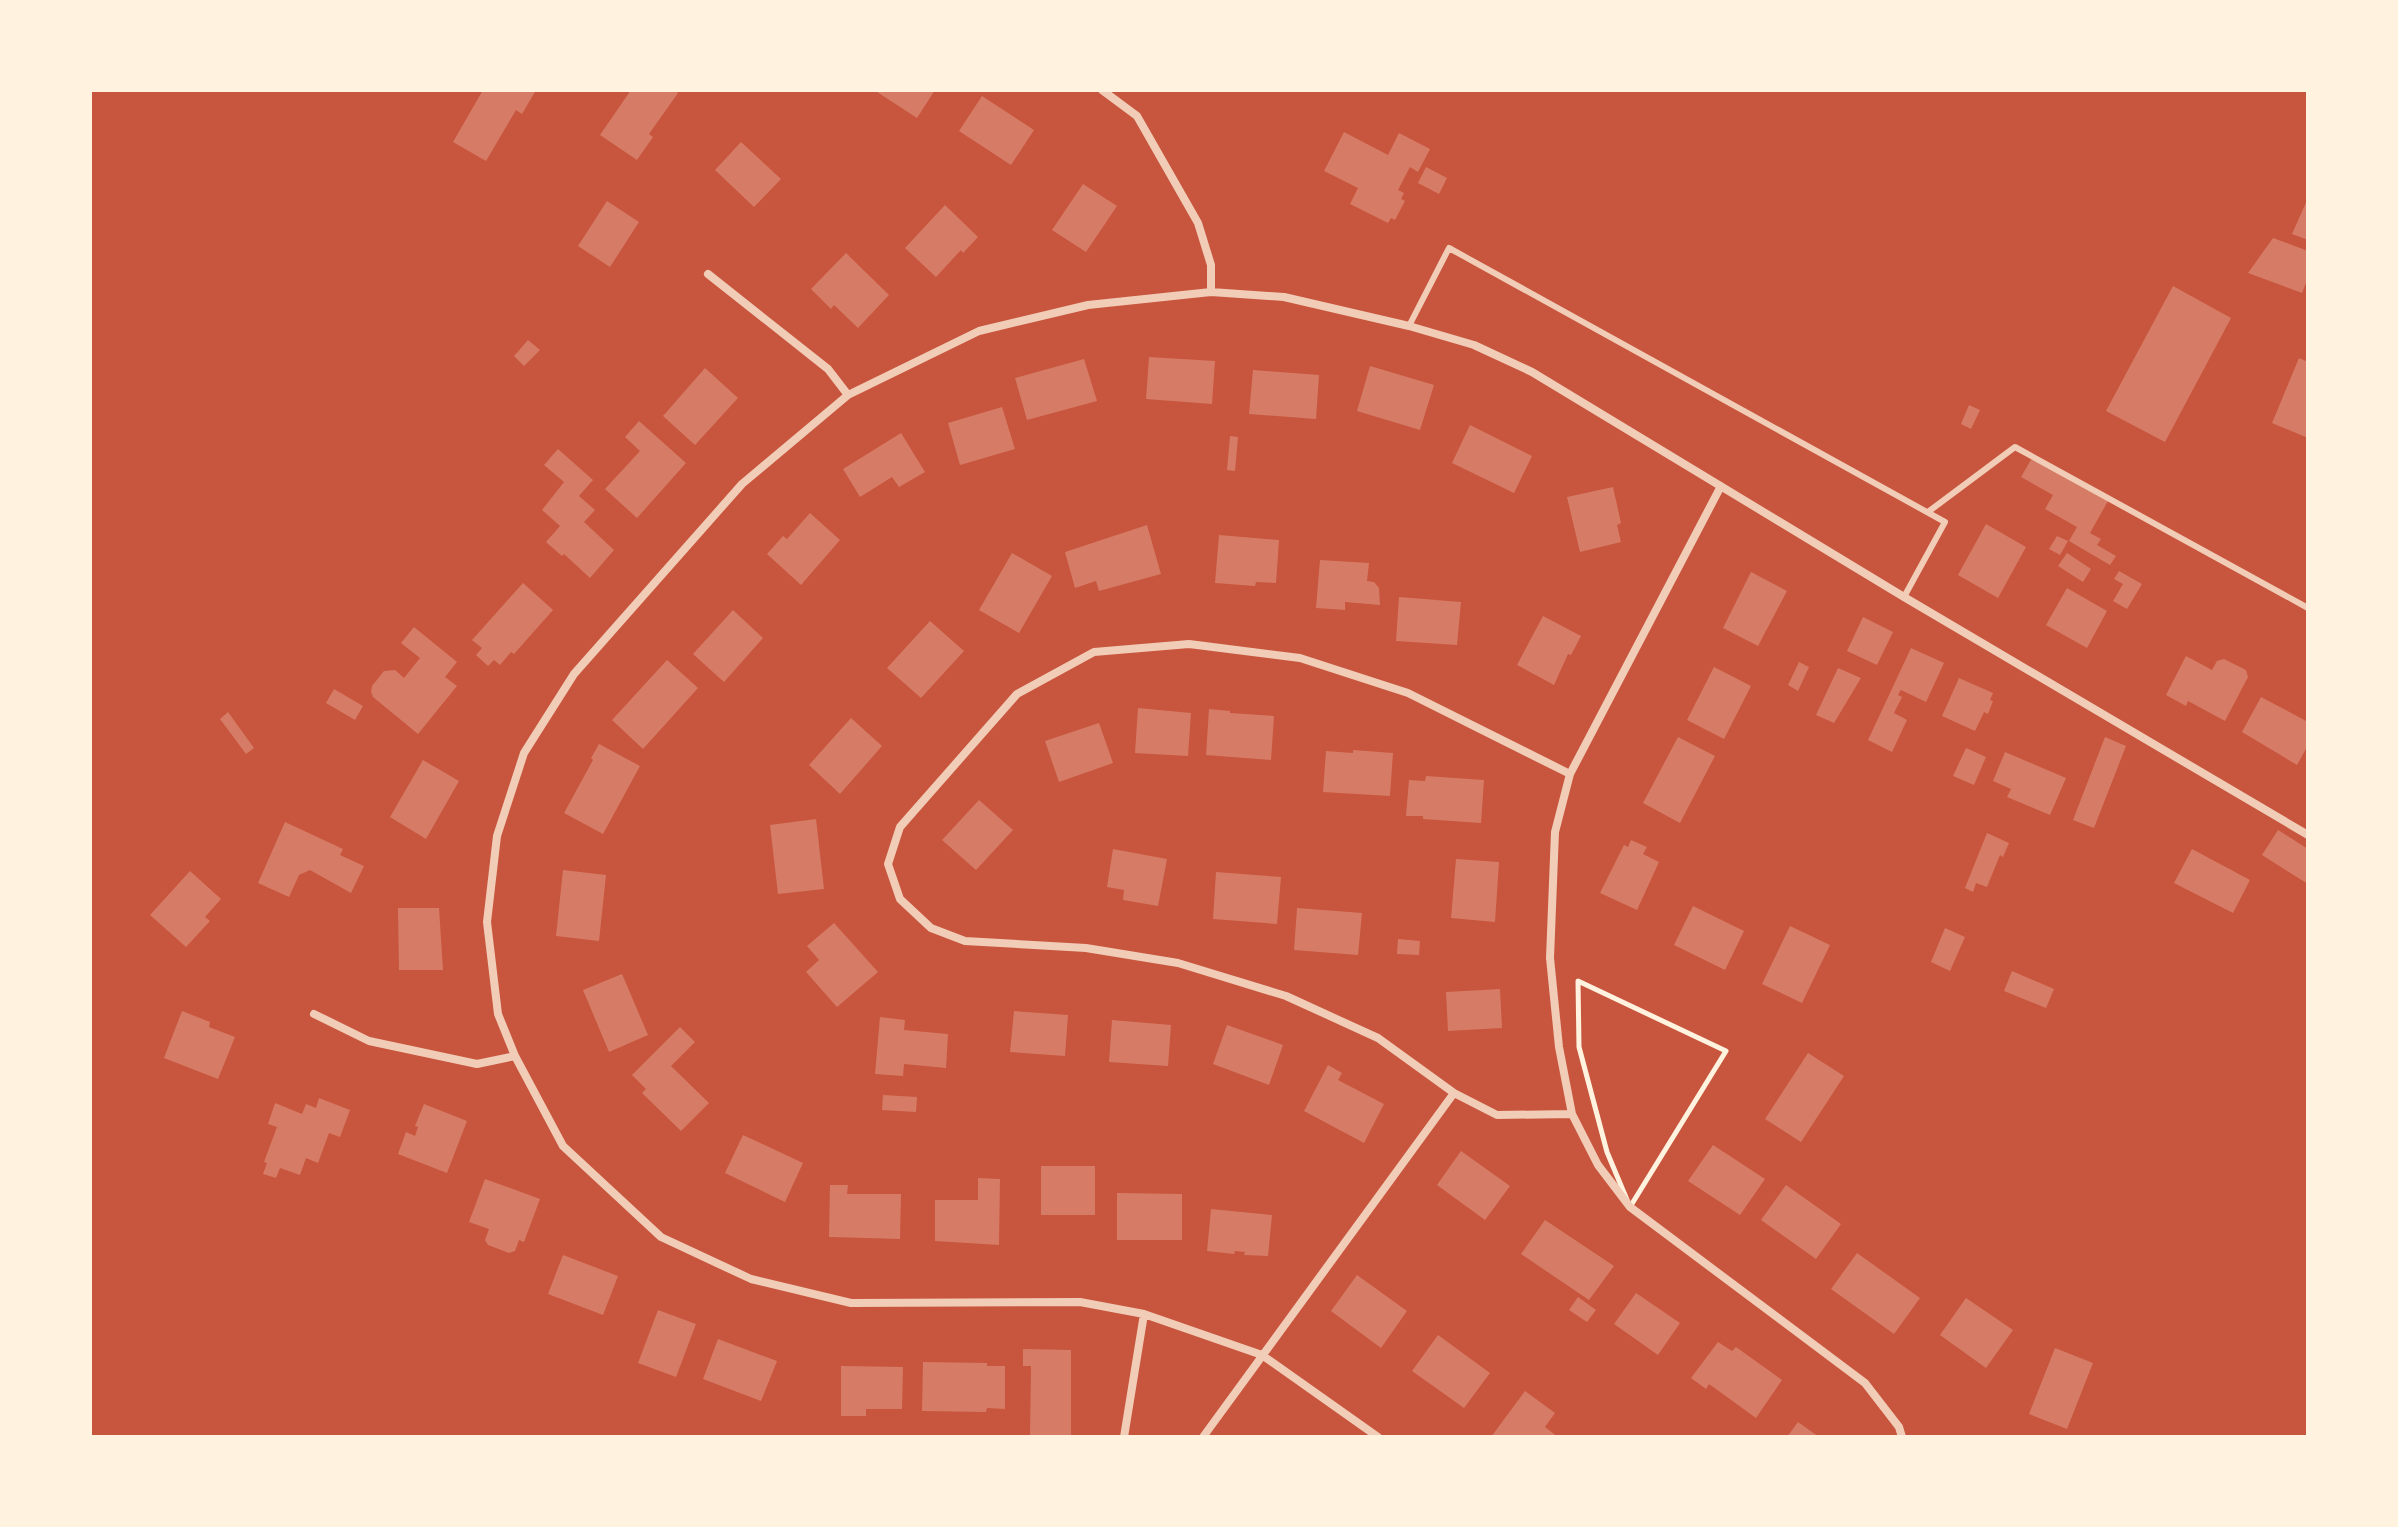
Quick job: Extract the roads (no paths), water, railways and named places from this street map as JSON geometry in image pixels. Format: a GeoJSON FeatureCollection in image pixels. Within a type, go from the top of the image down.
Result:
{"type":"FeatureCollection","features":[{"type":"Feature","properties":{"kind":"street"},"geometry":{"type":"LineString","coordinates":[[1102,90],[1137,116],[1198,223],[1211,265],[1211,292]]}},
{"type":"Feature","properties":{"kind":"street"},"geometry":{"type":"LineString","coordinates":[[708,274],[828,369],[848,395]]}},
{"type":"Feature","properties":{"kind":"street"},"geometry":{"type":"LineString","coordinates":[[1378,1437],[1262,1355],[1144,1314],[1080,1302],[851,1303],[751,1279],[661,1237],[563,1146],[515,1056],[498,1014],[487,922],[497,836],[524,753],[574,674],[742,484],[848,395],[979,331],[1088,305],[1211,292],[1284,297],[1409,326],[1474,345],[1532,372],[1904,597],[2308,835]]}},
{"type":"Feature","properties":{"kind":"street"},"geometry":{"type":"LineString","coordinates":[[1721,486],[1570,774],[1555,832],[1550,958],[1559,1047],[1572,1114],[1598,1165],[1630,1207],[1865,1383],[1899,1427],[1902,1437]]}},
{"type":"Feature","properties":{"kind":"street"},"geometry":{"type":"LineString","coordinates":[[1570,774],[1408,693],[1300,658],[1189,644],[1094,652],[1017,694],[900,827],[888,864],[900,899],[931,928],[965,941],[1086,948],[1178,963],[1286,996],[1378,1038],[1454,1093],[1497,1115],[1572,1114]]}},
{"type":"Feature","properties":{"kind":"street"},"geometry":{"type":"LineString","coordinates":[[314,1014],[369,1041],[477,1064],[515,1056]]}},
{"type":"Feature","properties":{"kind":"street"},"geometry":{"type":"LineString","coordinates":[[1203,1437],[1454,1093]]}},
{"type":"Feature","properties":{"kind":"street"},"geometry":{"type":"LineString","coordinates":[[1124,1437],[1144,1314]]}},
{"type":"Feature","properties":{"kind":"lane"},"geometry":{"type":"LineString","coordinates":[[1409,326],[1449,248],[1945,522],[1904,597]]}},
{"type":"Feature","properties":{"kind":"lane"},"geometry":{"type":"LineString","coordinates":[[1928,512],[2015,447],[2308,608]]}}]}
